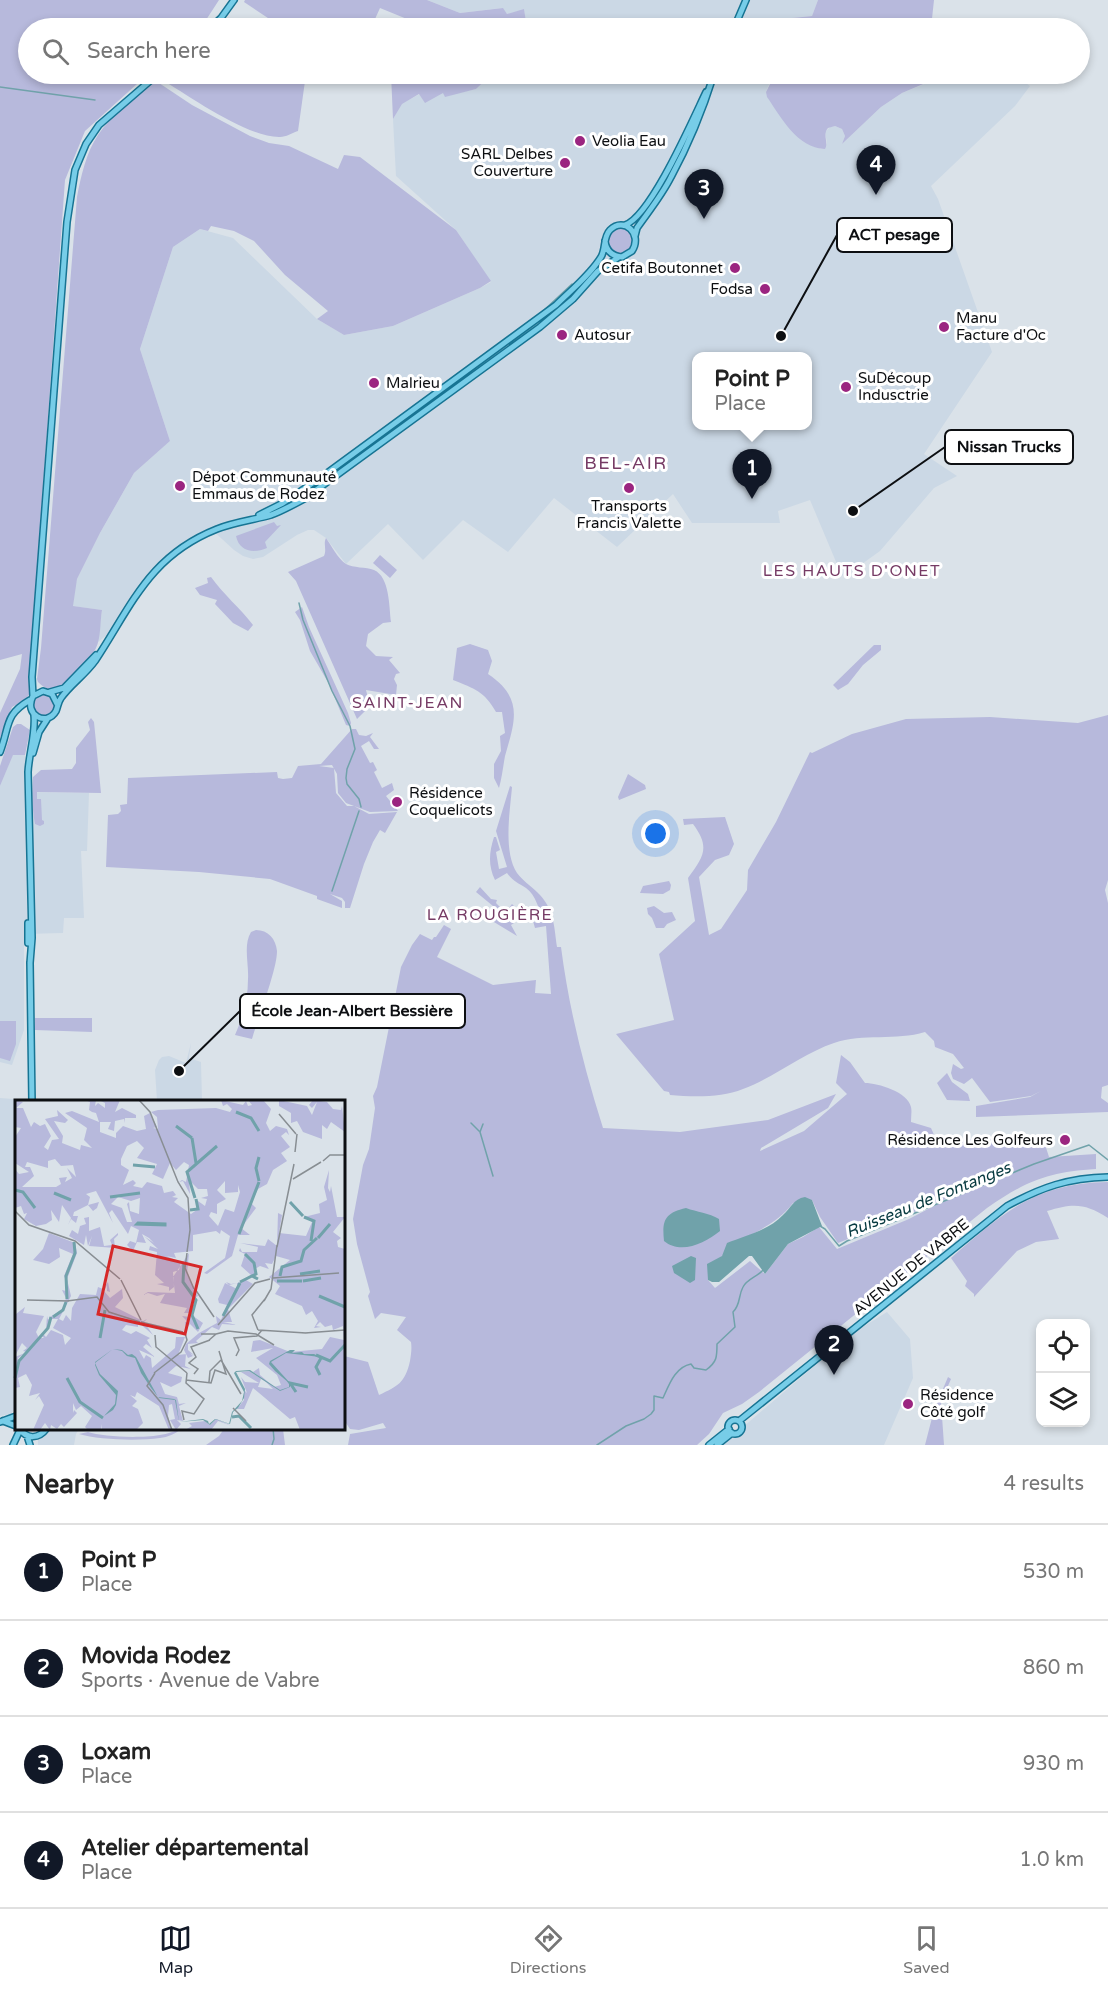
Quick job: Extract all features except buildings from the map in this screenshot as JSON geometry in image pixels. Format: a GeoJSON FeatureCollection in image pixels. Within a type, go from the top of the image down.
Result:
{"type":"FeatureCollection","features":[{"type":"Feature","properties":{"kind":"main road"},"geometry":{"type":"LineString","coordinates":[[221,18],[234,0]]}},
{"type":"Feature","properties":{"kind":"main road"},"geometry":{"type":"LineString","coordinates":[[738,18],[746,0]]}},
{"type":"Feature","properties":{"kind":"main road"},"geometry":{"type":"LineString","coordinates":[[29,782],[37,736],[56,710],[57,704],[55,697],[36,683],[34,672],[70,196],[75,170],[86,144],[99,125],[146,84]]}},
{"type":"Feature","properties":{"kind":"main road"},"geometry":{"type":"LineString","coordinates":[[255,517],[283,503],[315,481],[556,305],[603,255],[607,235],[612,228],[630,223],[643,211],[656,191],[709,84]]}},
{"type":"Feature","properties":{"kind":"main road"},"geometry":{"type":"LineString","coordinates":[[605,241],[609,251],[619,256],[625,256],[632,251],[636,244],[637,228],[671,178],[705,104],[711,84]]}},
{"type":"Feature","properties":{"kind":"main road"},"geometry":{"type":"LineString","coordinates":[[623,226],[631,229],[635,236]]}},
{"type":"Feature","properties":{"kind":"main road"},"geometry":{"type":"LineString","coordinates":[[57,704],[84,675],[144,583],[159,566],[186,546],[217,529],[281,511],[304,499],[547,322],[573,299],[598,271],[619,256]]}},
{"type":"Feature","properties":{"kind":"main road"},"geometry":{"type":"LineString","coordinates":[[0,752],[13,712],[17,707],[38,692],[48,692],[64,687],[104,647]]}},
{"type":"Feature","properties":{"kind":"main road"},"geometry":{"type":"LineString","coordinates":[[32,1100],[29,756],[35,726],[32,698],[34,672]]}},
{"type":"Feature","properties":{"kind":"main road"},"geometry":{"type":"LineString","coordinates":[[13,712],[20,710],[33,713],[41,718],[49,717]]}},
{"type":"Feature","properties":{"kind":"main road","name":"AVENUE DE VABRE"},"geometry":{"type":"LineString","coordinates":[[741,1423],[770,1394],[1007,1206],[1052,1185],[1083,1178],[1108,1177]]}},
{"type":"Feature","properties":{"kind":"main road"},"geometry":{"type":"LineString","coordinates":[[709,1445],[731,1431],[740,1432],[741,1423],[734,1420],[730,1422],[731,1431]]}},
{"type":"Feature","properties":{"kind":"main road"},"geometry":{"type":"LineString","coordinates":[[13,1445],[17,1430]]}},
{"type":"Feature","properties":{"kind":"main road"},"geometry":{"type":"LineString","coordinates":[[20,1430],[27,1436],[30,1445]]}},
{"type":"Feature","properties":{"kind":"main road"},"geometry":{"type":"LineString","coordinates":[[38,1443],[45,1430]]}},
{"type":"Feature","properties":{"kind":"main road"},"geometry":{"type":"LineString","coordinates":[[717,1445],[731,1431]]}},
{"type":"Feature","properties":{"kind":"main road"},"geometry":{"type":"LineString","coordinates":[[27,1436],[40,1436]]}},
{"type":"Feature","properties":{"kind":"shaded area"},"geometry":{"type":"Polygon","coordinates":[[[0,0],[219,0],[207,18],[18,18],[18,84],[137,84],[85,131],[65,180],[35,599],[31,692],[25,700],[12,707],[0,738],[0,713],[20,669],[22,654],[0,660],[0,0]]]}},
{"type":"Feature","properties":{"kind":"shaded area"},"geometry":{"type":"Polygon","coordinates":[[[245,0],[427,0],[460,13],[503,8],[507,14],[524,9],[525,18],[404,18],[380,8],[376,18],[268,18],[244,2],[245,0]]]}},
{"type":"Feature","properties":{"kind":"shaded area"},"geometry":{"type":"Polygon","coordinates":[[[427,0],[818,0],[812,16],[792,18],[525,18],[524,10],[507,14],[502,8],[460,13],[427,0]]]}},
{"type":"Feature","properties":{"kind":"shaded area"},"geometry":{"type":"Polygon","coordinates":[[[818,0],[934,0],[932,18],[792,18],[812,16],[818,0]]]}},
{"type":"Feature","properties":{"kind":"shaded area"},"geometry":{"type":"Polygon","coordinates":[[[152,84],[160,84],[192,105],[250,136],[269,143],[289,146],[338,169],[344,155],[360,157],[456,230],[491,281],[393,326],[344,335],[317,319],[328,311],[285,275],[254,241],[234,231],[211,226],[208,231],[200,229],[173,247],[140,349],[170,441],[134,473],[77,579],[73,606],[102,610],[99,640],[93,653],[78,672],[60,687],[50,689],[37,679],[77,197],[82,173],[94,142],[117,113],[152,84]]]}},
{"type":"Feature","properties":{"kind":"shaded area"},"geometry":{"type":"Polygon","coordinates":[[[169,84],[305,84],[298,131],[287,136],[280,137],[252,131],[219,115],[169,84]]]}},
{"type":"Feature","properties":{"kind":"shaded area"},"geometry":{"type":"Polygon","coordinates":[[[391,84],[481,84],[476,89],[445,97],[443,93],[425,103],[419,94],[402,104],[393,119],[391,84]]]}},
{"type":"Feature","properties":{"kind":"shaded area"},"geometry":{"type":"Polygon","coordinates":[[[481,84],[769,84],[766,92],[820,149],[824,149],[827,143],[825,132],[830,127],[835,126],[842,129],[845,136],[842,144],[881,107],[902,93],[924,84],[1027,84],[1030,86],[1015,106],[931,186],[938,199],[992,352],[924,454],[957,476],[934,488],[880,551],[859,566],[852,564],[842,576],[810,500],[778,511],[780,523],[692,523],[673,494],[617,547],[554,498],[508,552],[463,520],[423,560],[388,524],[346,564],[326,538],[314,530],[297,535],[263,557],[253,559],[234,550],[210,528],[186,541],[158,563],[139,584],[108,634],[98,642],[102,610],[72,606],[73,594],[77,579],[100,533],[134,473],[170,441],[140,349],[173,247],[200,229],[233,238],[317,319],[344,335],[393,326],[480,288],[491,282],[456,230],[396,176],[393,119],[401,104],[420,94],[476,89],[481,84]]]}},
{"type":"Feature","properties":{"kind":"shaded area"},"geometry":{"type":"Polygon","coordinates":[[[770,84],[923,84],[902,93],[881,107],[842,144],[845,136],[842,129],[835,126],[828,128],[825,149],[806,143],[798,137],[784,122],[766,92],[770,84]]]}},
{"type":"Feature","properties":{"kind":"shaded area"},"geometry":{"type":"Polygon","coordinates":[[[621,229],[629,233],[633,241],[629,249],[621,253],[613,249],[609,241],[613,233],[621,229]]]}},
{"type":"Feature","properties":{"kind":"shaded area"},"geometry":{"type":"Polygon","coordinates":[[[274,522],[277,526],[281,525],[265,542],[267,548],[252,551],[240,545],[236,536],[274,522]]]}},
{"type":"Feature","properties":{"kind":"shaded area"},"geometry":{"type":"Polygon","coordinates":[[[326,538],[343,562],[374,570],[379,574],[388,593],[391,622],[383,623],[368,634],[366,646],[376,656],[393,657],[389,660],[400,673],[396,674],[394,679],[397,685],[396,695],[366,690],[370,706],[357,719],[296,581],[288,572],[324,556],[326,538]]]}},
{"type":"Feature","properties":{"kind":"shaded area"},"geometry":{"type":"Polygon","coordinates":[[[380,555],[397,570],[390,578],[373,563],[380,555]]]}},
{"type":"Feature","properties":{"kind":"shaded area"},"geometry":{"type":"Polygon","coordinates":[[[211,577],[253,625],[248,631],[233,623],[215,604],[217,600],[200,595],[195,588],[208,583],[207,578],[211,577]]]}},
{"type":"Feature","properties":{"kind":"shaded area"},"geometry":{"type":"Polygon","coordinates":[[[302,607],[348,713],[350,726],[346,725],[329,684],[310,651],[295,612],[302,607]]]}},
{"type":"Feature","properties":{"kind":"shaded area"},"geometry":{"type":"Polygon","coordinates":[[[470,644],[488,650],[492,661],[488,674],[507,692],[512,701],[514,721],[499,788],[494,778],[494,764],[501,751],[500,736],[505,733],[502,712],[496,712],[487,699],[478,692],[453,680],[457,648],[470,644]]]}},
{"type":"Feature","properties":{"kind":"shaded area"},"geometry":{"type":"Polygon","coordinates":[[[874,645],[881,645],[881,650],[863,665],[848,684],[838,690],[833,685],[874,645]]]}},
{"type":"Feature","properties":{"kind":"shaded area"},"geometry":{"type":"Polygon","coordinates":[[[44,694],[52,697],[55,705],[52,713],[44,716],[36,713],[33,705],[36,697],[44,694]]]}},
{"type":"Feature","properties":{"kind":"shaded area"},"geometry":{"type":"Polygon","coordinates":[[[1108,715],[1108,880],[1105,890],[1108,903],[1108,1085],[1102,1087],[1101,1098],[1108,1103],[1108,1112],[976,1117],[976,1106],[1030,1097],[1041,1091],[1031,1096],[990,1102],[972,1078],[964,1084],[953,1079],[951,1073],[953,1064],[961,1069],[964,1068],[953,1054],[935,1047],[934,1041],[925,1032],[903,1036],[856,1038],[834,1043],[811,1053],[766,1079],[726,1094],[670,1095],[669,1092],[664,1091],[616,1034],[674,1020],[659,954],[695,921],[688,878],[703,852],[699,832],[693,824],[684,825],[683,819],[725,817],[734,844],[729,855],[715,860],[699,877],[709,935],[721,929],[747,890],[748,870],[776,822],[810,752],[852,734],[906,719],[990,717],[1078,723],[1108,715]]]}},
{"type":"Feature","properties":{"kind":"shaded area"},"geometry":{"type":"Polygon","coordinates":[[[91,718],[94,722],[101,793],[37,792],[37,799],[41,799],[44,824],[40,826],[35,824],[32,801],[33,777],[41,770],[72,769],[76,763],[76,748],[90,730],[88,722],[91,718]]]}},
{"type":"Feature","properties":{"kind":"shaded area"},"geometry":{"type":"Polygon","coordinates":[[[17,724],[30,730],[25,755],[13,755],[0,786],[0,766],[13,727],[17,724]]]}},
{"type":"Feature","properties":{"kind":"shaded area"},"geometry":{"type":"Polygon","coordinates":[[[352,729],[356,729],[359,735],[366,736],[373,733],[370,737],[379,749],[374,749],[369,741],[361,746],[370,763],[373,762],[377,770],[374,772],[382,788],[392,783],[394,790],[386,796],[398,811],[370,812],[354,806],[369,814],[397,812],[385,833],[380,830],[373,842],[350,908],[345,908],[342,898],[330,894],[342,901],[342,908],[270,879],[199,872],[106,867],[108,815],[118,814],[121,811],[120,805],[127,804],[128,778],[277,772],[278,778],[292,778],[298,766],[321,764],[352,729]],[[334,769],[336,793],[347,806],[354,806],[346,803],[338,793],[337,774],[334,769]]]}},
{"type":"Feature","properties":{"kind":"shaded area"},"geometry":{"type":"Polygon","coordinates":[[[13,754],[25,755],[25,792],[89,793],[87,851],[81,851],[84,918],[64,918],[63,933],[24,934],[24,1030],[12,1065],[0,1062],[0,786],[13,754]]]}},
{"type":"Feature","properties":{"kind":"shaded area"},"geometry":{"type":"Polygon","coordinates":[[[628,774],[645,785],[646,789],[619,800],[618,797],[628,774]]]}},
{"type":"Feature","properties":{"kind":"shaded area"},"geometry":{"type":"Polygon","coordinates":[[[510,786],[512,787],[509,819],[510,854],[519,876],[543,898],[550,911],[557,947],[561,947],[578,1038],[603,1128],[680,1132],[768,1120],[836,1094],[828,1108],[761,1148],[760,1151],[804,1131],[847,1094],[836,1083],[841,1055],[850,1062],[865,1083],[884,1087],[904,1097],[911,1107],[911,1122],[931,1128],[935,1137],[942,1141],[1042,1135],[1049,1157],[1096,1154],[1096,1169],[1079,1170],[1038,1180],[1014,1191],[987,1208],[759,1392],[723,1413],[709,1434],[697,1445],[348,1445],[350,1434],[386,1428],[383,1423],[359,1430],[350,1429],[345,1422],[345,1356],[368,1362],[379,1395],[396,1386],[403,1379],[411,1354],[411,1342],[397,1330],[406,1317],[381,1313],[375,1319],[368,1296],[370,1292],[353,1219],[363,1165],[369,1149],[375,1108],[373,1096],[377,1087],[401,967],[420,934],[432,940],[444,925],[451,929],[437,957],[493,985],[536,980],[535,993],[551,994],[546,926],[535,928],[533,921],[536,923],[543,920],[537,903],[526,888],[507,873],[495,880],[490,859],[494,837],[496,837],[500,850],[496,852],[499,869],[507,867],[496,831],[510,786]],[[951,1197],[838,1243],[820,1217],[812,1200],[793,1203],[777,1219],[723,1255],[708,1280],[715,1288],[750,1261],[765,1274],[788,1244],[819,1227],[837,1249],[909,1219],[951,1197]]]}},
{"type":"Feature","properties":{"kind":"shaded area"},"geometry":{"type":"Polygon","coordinates":[[[669,881],[670,890],[663,894],[640,893],[643,886],[669,881]]]}},
{"type":"Feature","properties":{"kind":"shaded area"},"geometry":{"type":"Polygon","coordinates":[[[480,887],[491,899],[497,900],[496,903],[501,908],[497,912],[499,920],[512,904],[515,907],[505,916],[514,923],[511,925],[517,936],[484,916],[493,906],[476,892],[480,887]]]}},
{"type":"Feature","properties":{"kind":"shaded area"},"geometry":{"type":"Polygon","coordinates":[[[654,906],[664,913],[672,912],[676,920],[664,928],[656,928],[647,908],[654,906]]]}},
{"type":"Feature","properties":{"kind":"shaded area"},"geometry":{"type":"Polygon","coordinates":[[[256,930],[271,936],[277,951],[271,982],[252,1039],[235,1035],[243,1015],[247,994],[247,943],[251,932],[256,930]]]}},
{"type":"Feature","properties":{"kind":"shaded area"},"geometry":{"type":"Polygon","coordinates":[[[35,1018],[92,1018],[92,1032],[35,1030],[35,1018]]]}},
{"type":"Feature","properties":{"kind":"shaded area"},"geometry":{"type":"Polygon","coordinates":[[[0,1021],[16,1021],[16,1044],[10,1061],[0,1058],[0,1021]]]}},
{"type":"Feature","properties":{"kind":"shaded area"},"geometry":{"type":"Polygon","coordinates":[[[191,1043],[189,1058],[201,1062],[202,1100],[157,1100],[155,1070],[159,1060],[169,1056],[186,1063],[191,1043]]]}},
{"type":"Feature","properties":{"kind":"shaded area"},"geometry":{"type":"Polygon","coordinates":[[[947,1073],[952,1082],[968,1094],[970,1101],[947,1100],[937,1083],[947,1073]]]}},
{"type":"Feature","properties":{"kind":"shaded area"},"geometry":{"type":"Polygon","coordinates":[[[0,1098],[27,1100],[15,1100],[15,1409],[11,1414],[0,1416],[0,1098]]]}},
{"type":"Feature","properties":{"kind":"shaded area"},"geometry":{"type":"Polygon","coordinates":[[[1108,1182],[1108,1218],[1092,1209],[1079,1206],[1047,1211],[1059,1239],[1036,1242],[1017,1251],[974,1297],[974,1294],[965,1286],[967,1281],[951,1258],[1004,1214],[1040,1195],[1060,1188],[1108,1182]]]}},
{"type":"Feature","properties":{"kind":"shaded area"},"geometry":{"type":"Polygon","coordinates":[[[805,1197],[812,1200],[822,1226],[788,1244],[765,1274],[752,1256],[749,1256],[719,1282],[708,1280],[707,1264],[722,1256],[727,1243],[771,1225],[795,1202],[805,1197]]]}},
{"type":"Feature","properties":{"kind":"shaded area"},"geometry":{"type":"Polygon","coordinates":[[[686,1208],[719,1219],[720,1231],[693,1246],[678,1247],[664,1241],[666,1219],[673,1212],[686,1208]]]}},
{"type":"Feature","properties":{"kind":"shaded area"},"geometry":{"type":"Polygon","coordinates":[[[691,1256],[696,1258],[695,1280],[690,1283],[674,1273],[672,1266],[691,1256]]]}},
{"type":"Feature","properties":{"kind":"shaded area"},"geometry":{"type":"Polygon","coordinates":[[[887,1312],[910,1339],[913,1378],[884,1445],[722,1445],[853,1333],[887,1312]]]}},
{"type":"Feature","properties":{"kind":"shaded area"},"geometry":{"type":"Polygon","coordinates":[[[948,1377],[951,1379],[941,1402],[944,1445],[925,1445],[934,1410],[948,1377]]]}},
{"type":"Feature","properties":{"kind":"shaded area"},"geometry":{"type":"Polygon","coordinates":[[[38,1430],[78,1430],[74,1445],[38,1445],[38,1430]]]}},
{"type":"Feature","properties":{"kind":"shaded area"},"geometry":{"type":"Polygon","coordinates":[[[180,1430],[166,1437],[151,1439],[107,1439],[79,1434],[88,1432],[121,1437],[171,1433],[180,1430]]]}},
{"type":"Feature","properties":{"kind":"shaded area"},"geometry":{"type":"Polygon","coordinates":[[[223,1430],[283,1430],[285,1445],[206,1445],[223,1430]]]}},
{"type":"Feature","properties":{"kind":"waterway"},"geometry":{"type":"LineString","coordinates":[[0,87],[95,100]]}},
{"type":"Feature","properties":{"kind":"waterway"},"geometry":{"type":"LineString","coordinates":[[541,313],[572,284]]}},
{"type":"Feature","properties":{"kind":"waterway"},"geometry":{"type":"LineString","coordinates":[[519,329],[535,317]]}},
{"type":"Feature","properties":{"kind":"waterway"},"geometry":{"type":"LineString","coordinates":[[299,603],[303,620],[332,691],[350,726],[355,749],[346,778],[347,784],[359,799],[361,807]]}},
{"type":"Feature","properties":{"kind":"waterway"},"geometry":{"type":"LineString","coordinates":[[332,891],[359,811]]}},
{"type":"Feature","properties":{"kind":"waterway"},"geometry":{"type":"LineString","coordinates":[[471,1123],[479,1131]]}},
{"type":"Feature","properties":{"kind":"waterway"},"geometry":{"type":"LineString","coordinates":[[483,1124],[480,1132],[493,1176]]}},
{"type":"Feature","properties":{"kind":"waterway","name":"Ruisseau de Fontanges"},"geometry":{"type":"LineString","coordinates":[[820,1226],[839,1246],[1034,1164],[1089,1145],[1108,1160]]}},
{"type":"Feature","properties":{"kind":"waterway","name":"Ruisseau de Fontanges"},"geometry":{"type":"LineString","coordinates":[[597,1445],[626,1426],[651,1414],[654,1410],[654,1396],[663,1398],[673,1377],[685,1366],[691,1364],[694,1368],[706,1370],[714,1362],[717,1344],[735,1327],[733,1312],[743,1287],[763,1270]]}},
{"type":"Feature","properties":{"kind":"waterway"},"geometry":{"type":"LineString","coordinates":[[272,1445],[273,1430]]}},
{"type":"Feature","properties":{"kind":"place","name":"Veolia Eau"},"geometry":{"type":"Point","coordinates":[580,141]}},
{"type":"Feature","properties":{"kind":"place","name":"SARL Delbes Couverture"},"geometry":{"type":"Point","coordinates":[565,163]}},
{"type":"Feature","properties":{"kind":"place","name":"Atelier départemental"},"geometry":{"type":"Point","coordinates":[876,195]}},
{"type":"Feature","properties":{"kind":"place","name":"Loxam"},"geometry":{"type":"Point","coordinates":[704,219]}},
{"type":"Feature","properties":{"kind":"place","name":"Cetifa Boutonnet"},"geometry":{"type":"Point","coordinates":[735,268]}},
{"type":"Feature","properties":{"kind":"place","name":"Fodsa"},"geometry":{"type":"Point","coordinates":[765,289]}},
{"type":"Feature","properties":{"kind":"place","name":"Manu Facture d'Oc"},"geometry":{"type":"Point","coordinates":[944,327]}},
{"type":"Feature","properties":{"kind":"place","name":"Autosur"},"geometry":{"type":"Point","coordinates":[562,335]}},
{"type":"Feature","properties":{"kind":"place","name":"ACT pesage"},"geometry":{"type":"Point","coordinates":[781,336]}},
{"type":"Feature","properties":{"kind":"place","name":"Malrieu"},"geometry":{"type":"Point","coordinates":[374,383]}},
{"type":"Feature","properties":{"kind":"place","name":"SuDécoup Indusctrie"},"geometry":{"type":"Point","coordinates":[846,387]}},
{"type":"Feature","properties":{"kind":"place","name":"Dépot Communauté Emmaus de Rodez"},"geometry":{"type":"Point","coordinates":[180,486]}},
{"type":"Feature","properties":{"kind":"place","name":"Transports Francis Valette"},"geometry":{"type":"Point","coordinates":[629,488]}},
{"type":"Feature","properties":{"kind":"place","name":"Point P"},"geometry":{"type":"Point","coordinates":[752,499]}},
{"type":"Feature","properties":{"kind":"place","name":"Nissan Trucks"},"geometry":{"type":"Point","coordinates":[853,511]}},
{"type":"Feature","properties":{"kind":"place","name":"Résidence Coquelicots"},"geometry":{"type":"Point","coordinates":[397,802]}},
{"type":"Feature","properties":{"kind":"place","name":"École Jean-Albert Bessière"},"geometry":{"type":"Point","coordinates":[179,1071]}},
{"type":"Feature","properties":{"kind":"place","name":"Résidence Les Golfeurs"},"geometry":{"type":"Point","coordinates":[1065,1140]}},
{"type":"Feature","properties":{"kind":"place","name":"Movida Rodez"},"geometry":{"type":"Point","coordinates":[834,1375]}},
{"type":"Feature","properties":{"kind":"place","name":"Résidence Côté golf"},"geometry":{"type":"Point","coordinates":[908,1404]}},
{"type":"Feature","properties":{"kind":"district","name":"BEL-AIR"},"geometry":{"type":"Point","coordinates":[626,463]}},
{"type":"Feature","properties":{"kind":"district","name":"LES HAUTS D'ONET"},"geometry":{"type":"Point","coordinates":[852,570]}},
{"type":"Feature","properties":{"kind":"district","name":"SAINT-JEAN"},"geometry":{"type":"Point","coordinates":[408,702]}},
{"type":"Feature","properties":{"kind":"district","name":"LA ROUGIÈRE"},"geometry":{"type":"Point","coordinates":[490,914]}}]}
